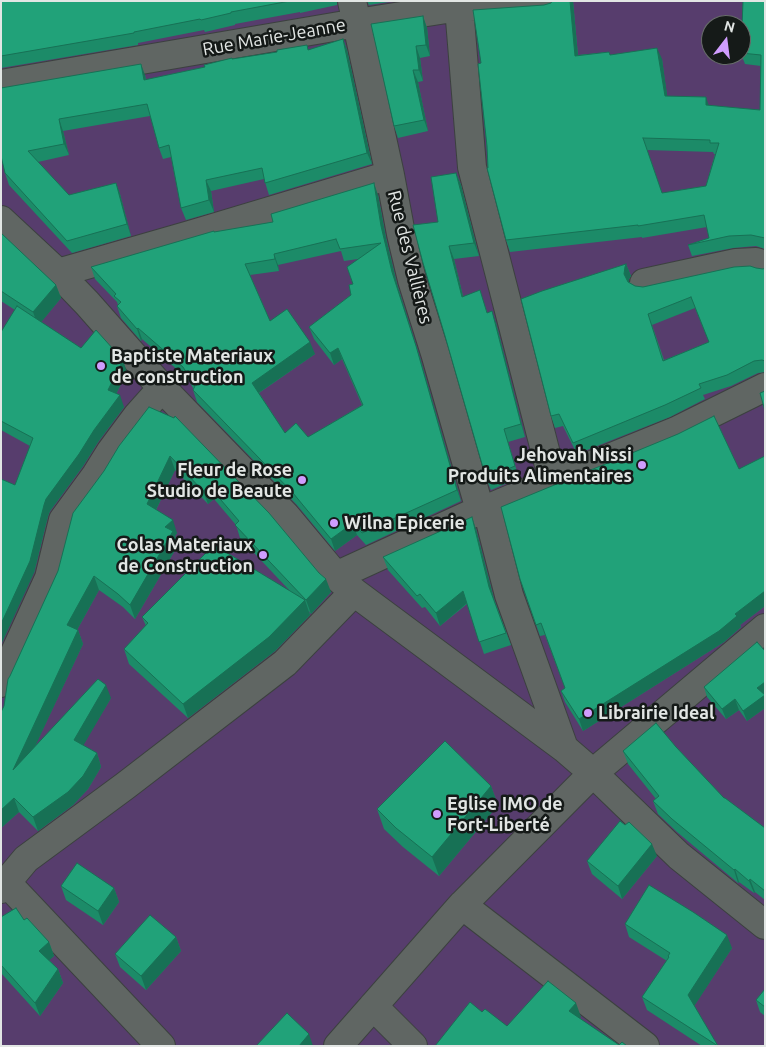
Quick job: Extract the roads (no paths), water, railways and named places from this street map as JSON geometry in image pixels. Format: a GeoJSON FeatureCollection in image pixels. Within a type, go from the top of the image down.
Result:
{"type":"FeatureCollection","features":[{"type":"Feature","properties":{"kind":"street","name":"Rue Marie-Jeanne"},"geometry":{"type":"LineString","coordinates":[[1,84],[354,12],[548,1]]}},
{"type":"Feature","properties":{"kind":"street"},"geometry":{"type":"LineString","coordinates":[[459,7],[472,167],[553,481]]}},
{"type":"Feature","properties":{"kind":"street","name":"Rue des Vallières"},"geometry":{"type":"LineString","coordinates":[[354,12],[412,280],[509,595],[564,748]]}},
{"type":"Feature","properties":{"kind":"street"},"geometry":{"type":"LineString","coordinates":[[58,273],[190,236],[390,175]]}},
{"type":"Feature","properties":{"kind":"street"},"geometry":{"type":"LineString","coordinates":[[1,220],[87,303],[162,388],[286,516],[345,584],[564,748],[593,773],[679,856],[765,925]]}},
{"type":"Feature","properties":{"kind":"street"},"geometry":{"type":"LineString","coordinates":[[644,283],[736,263],[756,262],[765,264]]}},
{"type":"Feature","properties":{"kind":"street"},"geometry":{"type":"LineString","coordinates":[[161,1046],[4,886],[26,859],[125,786],[285,663],[345,584],[483,510],[676,431],[765,387]]}},
{"type":"Feature","properties":{"kind":"street"},"geometry":{"type":"LineString","coordinates":[[1,683],[49,578],[63,520],[136,416],[162,388]]}},
{"type":"Feature","properties":{"kind":"street"},"geometry":{"type":"LineString","coordinates":[[338,1046],[462,905],[593,773],[765,628]]}},
{"type":"Feature","properties":{"kind":"street"},"geometry":{"type":"LineString","coordinates":[[462,905],[645,1046]]}},
{"type":"Feature","properties":{"kind":"street"},"geometry":{"type":"LineString","coordinates":[[373,1006],[413,1046]]}},
{"type":"Feature","properties":{"kind":"place","name":"Baptiste Materiaux de construction"},"geometry":{"type":"Point","coordinates":[101,366]}},
{"type":"Feature","properties":{"kind":"place","name":"Jehovah Nissi Produits Alimentaires"},"geometry":{"type":"Point","coordinates":[642,465]}},
{"type":"Feature","properties":{"kind":"place","name":"Fleur de Rose Studio de Beaute"},"geometry":{"type":"Point","coordinates":[302,480]}},
{"type":"Feature","properties":{"kind":"place","name":"Wilna Epicerie"},"geometry":{"type":"Point","coordinates":[334,523]}},
{"type":"Feature","properties":{"kind":"place","name":"Colas Materiaux de Construction"},"geometry":{"type":"Point","coordinates":[263,555]}},
{"type":"Feature","properties":{"kind":"place","name":"Librairie Ideal"},"geometry":{"type":"Point","coordinates":[588,713]}},
{"type":"Feature","properties":{"kind":"place","name":"Eglise IMO de Fort-Liberté"},"geometry":{"type":"Point","coordinates":[437,814]}}]}
